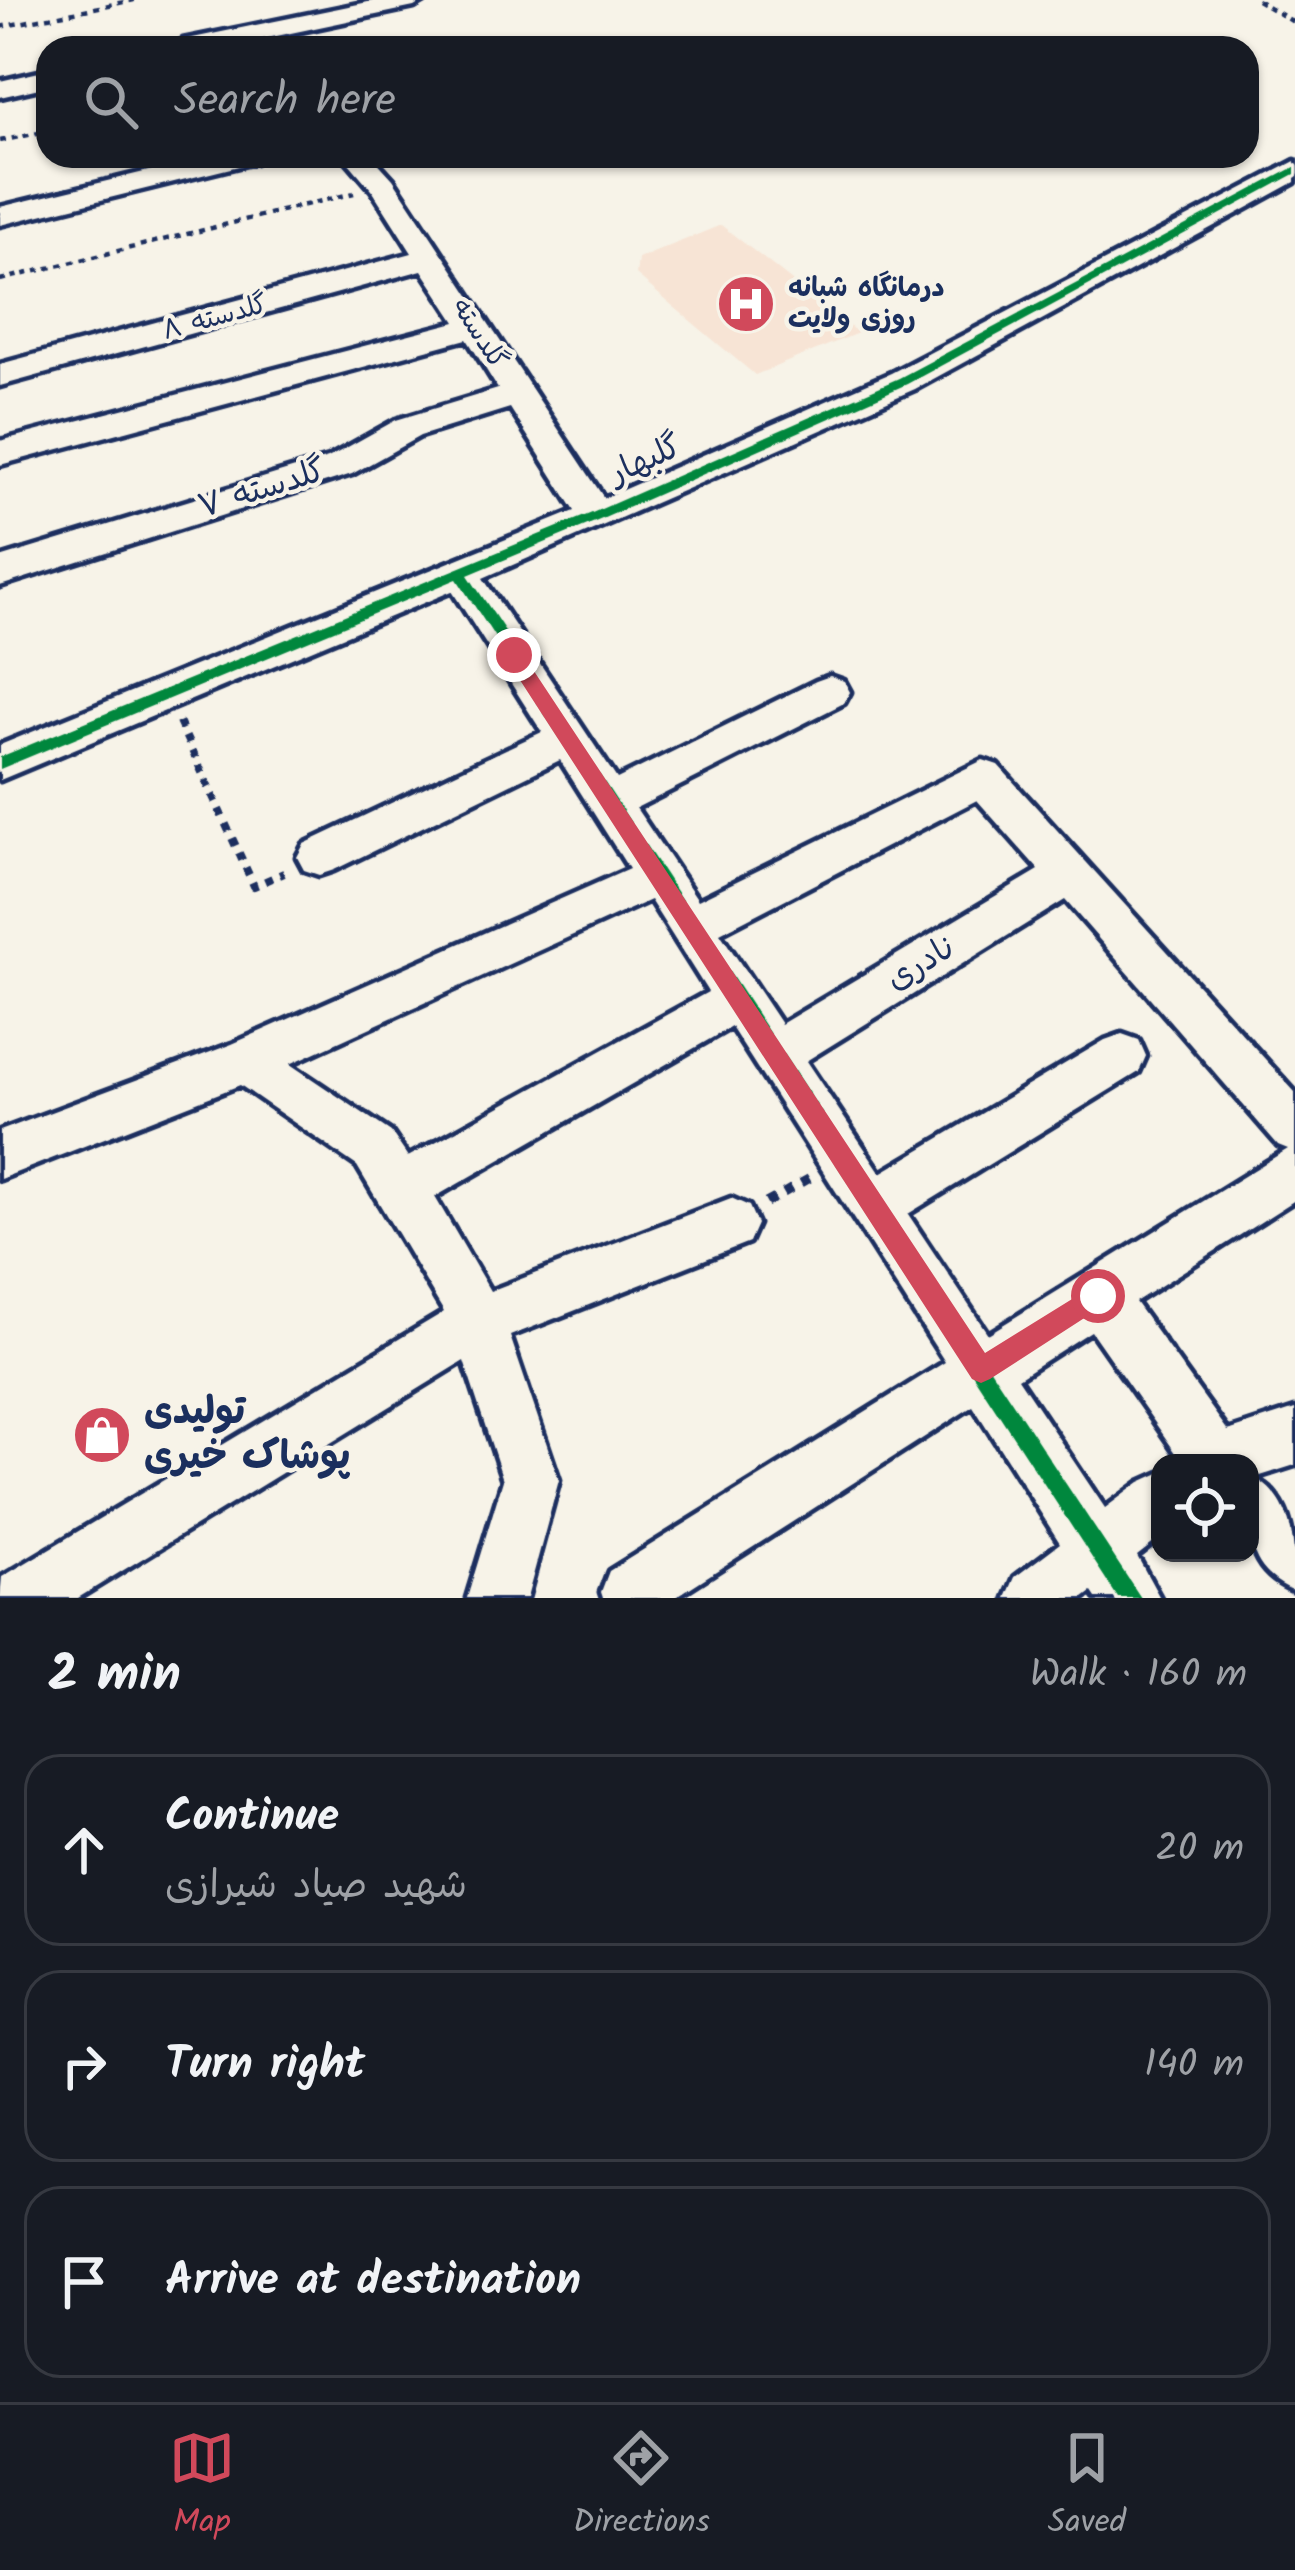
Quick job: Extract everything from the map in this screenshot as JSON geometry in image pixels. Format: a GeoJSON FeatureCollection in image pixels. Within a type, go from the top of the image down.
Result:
{"type":"FeatureCollection","features":[{"type":"Feature","properties":{"kind":"street"},"geometry":{"type":"LineString","coordinates":[[265,0],[282,36]]}},
{"type":"Feature","properties":{"kind":"street"},"geometry":{"type":"LineString","coordinates":[[290,36],[414,0]]}},
{"type":"Feature","properties":{"kind":"street"},"geometry":{"type":"LineString","coordinates":[[0,88],[36,80]]}},
{"type":"Feature","properties":{"kind":"street"},"geometry":{"type":"LineString","coordinates":[[0,216],[196,168]]}},
{"type":"Feature","properties":{"kind":"street","name":"گلدسته"},"geometry":{"type":"LineString","coordinates":[[368,168],[597,516]]}},
{"type":"Feature","properties":{"kind":"street","name":"گلبهار"},"geometry":{"type":"LineString","coordinates":[[0,763],[597,516],[903,381],[1295,170]]}},
{"type":"Feature","properties":{"kind":"street","name":"گلدسته ۸"},"geometry":{"type":"LineString","coordinates":[[0,375],[430,258]]}},
{"type":"Feature","properties":{"kind":"street"},"geometry":{"type":"LineString","coordinates":[[0,453],[475,327]]}},
{"type":"Feature","properties":{"kind":"street","name":"گلدسته ۷"},"geometry":{"type":"LineString","coordinates":[[0,572],[340,466],[408,428],[518,394]]}},
{"type":"Feature","properties":{"kind":"street"},"geometry":{"type":"LineString","coordinates":[[459,572],[1130,1598]]}},
{"type":"Feature","properties":{"kind":"street"},"geometry":{"type":"LineString","coordinates":[[609,802],[830,692]]}},
{"type":"Feature","properties":{"kind":"street"},"geometry":{"type":"LineString","coordinates":[[319,857],[568,738]]}},
{"type":"Feature","properties":{"kind":"street"},"geometry":{"type":"LineString","coordinates":[[691,926],[983,777],[1295,1128]]}},
{"type":"Feature","properties":{"kind":"street","name":"نادری"},"geometry":{"type":"LineString","coordinates":[[775,1054],[1070,874]]}},
{"type":"Feature","properties":{"kind":"street"},"geometry":{"type":"LineString","coordinates":[[0,1155],[244,1061],[658,877]]}},
{"type":"Feature","properties":{"kind":"street"},"geometry":{"type":"LineString","coordinates":[[400,1189],[738,999]]}},
{"type":"Feature","properties":{"kind":"street"},"geometry":{"type":"LineString","coordinates":[[874,1206],[1122,1056]]}},
{"type":"Feature","properties":{"kind":"street"},"geometry":{"type":"LineString","coordinates":[[244,1061],[374,1149],[478,1322],[531,1480],[497,1598]]}},
{"type":"Feature","properties":{"kind":"street"},"geometry":{"type":"LineString","coordinates":[[630,1592],[1295,1171]]}},
{"type":"Feature","properties":{"kind":"street"},"geometry":{"type":"LineString","coordinates":[[23,1598],[478,1322],[731,1224]]}},
{"type":"Feature","properties":{"kind":"street"},"geometry":{"type":"LineString","coordinates":[[1098,1296],[1210,1454]]}},
{"type":"Feature","properties":{"kind":"street"},"geometry":{"type":"LineString","coordinates":[[1243,1454],[1295,1437]]}},
{"type":"Feature","properties":{"kind":"street"},"geometry":{"type":"LineString","coordinates":[[1036,1598],[1151,1509]]}},
{"type":"Feature","properties":{"kind":"street"},"geometry":{"type":"LineString","coordinates":[[1259,1516],[1295,1562]]}},
{"type":"Feature","properties":{"kind":"path"},"geometry":{"type":"LineString","coordinates":[[0,27],[134,0]]}},
{"type":"Feature","properties":{"kind":"path"},"geometry":{"type":"LineString","coordinates":[[1257,0],[1295,23]]}},
{"type":"Feature","properties":{"kind":"path"},"geometry":{"type":"LineString","coordinates":[[0,141],[36,133]]}},
{"type":"Feature","properties":{"kind":"path"},"geometry":{"type":"LineString","coordinates":[[0,280],[383,185]]}},
{"type":"Feature","properties":{"kind":"path"},"geometry":{"type":"LineString","coordinates":[[166,693],[254,886],[319,857]]}},
{"type":"Feature","properties":{"kind":"path"},"geometry":{"type":"LineString","coordinates":[[731,1224],[842,1159]]}},
{"type":"Feature","properties":{"kind":"shaded area","name":"درمانگاه شبانه روزی ولایت"},"geometry":{"type":"Polygon","coordinates":[[[721,225],[858,333],[755,375],[636,275],[638,259],[721,225]]]}},
{"type":"Feature","properties":{"kind":"cycle path"},"geometry":{"type":"LineString","coordinates":[[0,763],[597,516],[903,381],[1295,170]]}},
{"type":"Feature","properties":{"kind":"cycle path"},"geometry":{"type":"LineString","coordinates":[[459,572],[1130,1598]]}},
{"type":"Feature","properties":{"kind":"place","name":"درمانگاه شبانه روزی ولایت"},"geometry":{"type":"Point","coordinates":[746,304]}},
{"type":"Feature","properties":{"kind":"place","name":"تولیدی پوشاک خیری"},"geometry":{"type":"Point","coordinates":[102,1435]}},
{"type":"Feature","properties":{"kind":"route"},"geometry":{"type":"LineString","coordinates":[[514,655],[981,1370],[1098,1296]]}}]}
